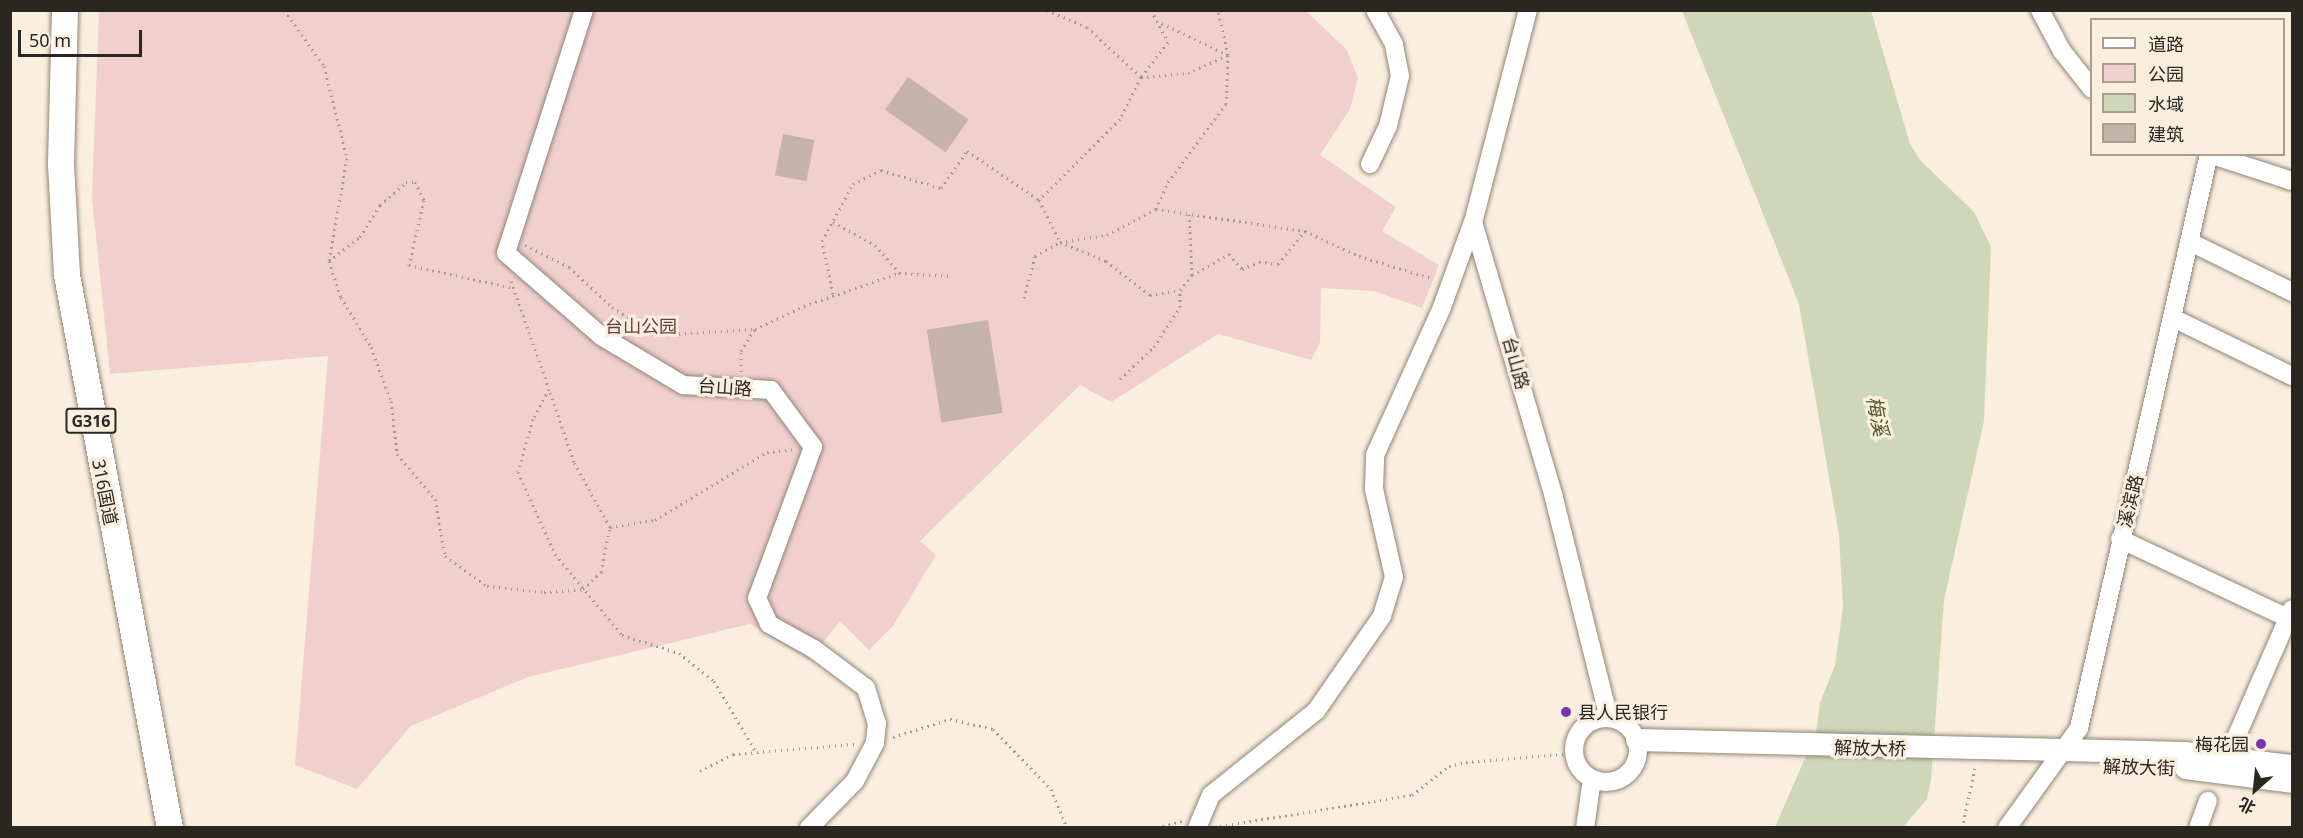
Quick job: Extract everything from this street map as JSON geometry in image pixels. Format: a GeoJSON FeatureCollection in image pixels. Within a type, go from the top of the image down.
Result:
{"type":"FeatureCollection","features":[{"type":"Feature","properties":{"kind":"highway","name":"316国道"},"geometry":{"type":"LineString","coordinates":[[65,10],[60,105],[67,275],[170,828]]}},
{"type":"Feature","properties":{"kind":"main road","name":"解放大桥"},"geometry":{"type":"LineString","coordinates":[[1638,746],[1981,760]]}},
{"type":"Feature","properties":{"kind":"main road","name":"解放大街"},"geometry":{"type":"LineString","coordinates":[[1981,760],[2228,756],[2292,766]]}},
{"type":"Feature","properties":{"kind":"main road","name":"解放大街"},"geometry":{"type":"LineString","coordinates":[[2061,758],[2194,769],[2292,782]]}},
{"type":"Feature","properties":{"kind":"street"},"geometry":{"type":"LineString","coordinates":[[508,247],[584,10]]}},
{"type":"Feature","properties":{"kind":"street"},"geometry":{"type":"LineString","coordinates":[[1370,164],[1388,126],[1400,76],[1394,44],[1375,10]]}},
{"type":"Feature","properties":{"kind":"street"},"geometry":{"type":"LineString","coordinates":[[1197,827],[1211,795],[1322,705],[1382,616],[1394,577],[1374,489],[1375,455],[1450,284],[1473,222],[1528,10]]}},
{"type":"Feature","properties":{"kind":"street"},"geometry":{"type":"LineString","coordinates":[[2040,10],[2062,51],[2090,88]]}},
{"type":"Feature","properties":{"kind":"street","name":"溪滨路"},"geometry":{"type":"LineString","coordinates":[[2007,828],[2061,758],[2079,728],[2209,156]]}},
{"type":"Feature","properties":{"kind":"street"},"geometry":{"type":"LineString","coordinates":[[2215,156],[2292,182]]}},
{"type":"Feature","properties":{"kind":"street","name":"台山路"},"geometry":{"type":"LineString","coordinates":[[1473,222],[1553,494],[1610,718]]}},
{"type":"Feature","properties":{"kind":"street"},"geometry":{"type":"LineString","coordinates":[[2190,242],[2292,292]]}},
{"type":"Feature","properties":{"kind":"street","name":"台山路"},"geometry":{"type":"LineString","coordinates":[[508,247],[601,336],[683,385],[771,390],[813,447]]}},
{"type":"Feature","properties":{"kind":"street"},"geometry":{"type":"LineString","coordinates":[[2173,318],[2292,376]]}},
{"type":"Feature","properties":{"kind":"street"},"geometry":{"type":"LineString","coordinates":[[809,828],[855,781],[875,743],[875,707],[866,688],[814,649],[769,624],[757,598],[764,568],[813,447]]}},
{"type":"Feature","properties":{"kind":"street"},"geometry":{"type":"LineString","coordinates":[[2120,539],[2290,614],[2228,756]]}},
{"type":"Feature","properties":{"kind":"street"},"geometry":{"type":"LineString","coordinates":[[1610,718],[1624,723],[1638,746],[1623,778],[1602,782],[1592,779],[1574,753],[1586,725],[1610,718]]}},
{"type":"Feature","properties":{"kind":"street"},"geometry":{"type":"LineString","coordinates":[[1585,828],[1592,779]]}},
{"type":"Feature","properties":{"kind":"street"},"geometry":{"type":"LineString","coordinates":[[2198,828],[2208,801]]}},
{"type":"Feature","properties":{"kind":"path"},"geometry":{"type":"LineString","coordinates":[[284,10],[324,66],[347,158],[329,261],[341,297],[375,357],[391,402],[398,454],[435,500],[445,556],[487,586],[544,592],[583,589],[601,572],[610,527],[574,462],[514,288],[508,247],[542,251],[569,267],[612,307],[655,335],[755,329],[833,294],[899,273],[950,276]]}},
{"type":"Feature","properties":{"kind":"path"},"geometry":{"type":"LineString","coordinates":[[1047,10],[1087,27],[1141,77],[1188,73],[1228,55]]}},
{"type":"Feature","properties":{"kind":"path"},"geometry":{"type":"LineString","coordinates":[[1039,200],[1120,119],[1141,77],[1168,42],[1151,10]]}},
{"type":"Feature","properties":{"kind":"path"},"geometry":{"type":"LineString","coordinates":[[1156,209],[1168,182],[1226,104],[1228,55],[1218,10]]}},
{"type":"Feature","properties":{"kind":"path"},"geometry":{"type":"LineString","coordinates":[[1157,21],[1228,55]]}},
{"type":"Feature","properties":{"kind":"path"},"geometry":{"type":"LineString","coordinates":[[833,294],[822,241],[853,184],[881,170],[941,188],[967,151],[1039,200],[1060,242],[1106,261],[1150,295],[1180,290]]}},
{"type":"Feature","properties":{"kind":"path"},"geometry":{"type":"LineString","coordinates":[[329,261],[360,237],[380,205],[406,182],[415,182],[423,200],[409,266],[514,288]]}},
{"type":"Feature","properties":{"kind":"path"},"geometry":{"type":"LineString","coordinates":[[1024,298],[1035,256],[1060,242],[1107,235],[1156,209],[1305,231],[1359,256],[1450,284]]}},
{"type":"Feature","properties":{"kind":"path"},"geometry":{"type":"LineString","coordinates":[[1189,213],[1192,275]]}},
{"type":"Feature","properties":{"kind":"path"},"geometry":{"type":"LineString","coordinates":[[833,222],[875,245],[899,273]]}},
{"type":"Feature","properties":{"kind":"path"},"geometry":{"type":"LineString","coordinates":[[1120,379],[1154,347],[1180,307],[1180,290],[1192,275],[1228,254],[1242,269],[1259,262],[1278,264],[1305,231]]}},
{"type":"Feature","properties":{"kind":"path"},"geometry":{"type":"LineString","coordinates":[[740,388],[741,351],[755,329]]}},
{"type":"Feature","properties":{"kind":"path"},"geometry":{"type":"LineString","coordinates":[[549,389],[533,419],[518,472],[555,554],[622,635],[679,653],[714,681],[756,752]]}},
{"type":"Feature","properties":{"kind":"path"},"geometry":{"type":"LineString","coordinates":[[610,527],[655,520],[767,452],[813,447]]}},
{"type":"Feature","properties":{"kind":"path"},"geometry":{"type":"LineString","coordinates":[[700,771],[733,754],[875,743],[950,719],[993,729],[1051,789],[1067,828]]}},
{"type":"Feature","properties":{"kind":"path"},"geometry":{"type":"LineString","coordinates":[[1157,828],[1177,819],[1197,827],[1226,827],[1412,795],[1449,766],[1466,762],[1574,753]]}},
{"type":"Feature","properties":{"kind":"path"},"geometry":{"type":"LineString","coordinates":[[1962,828],[1981,760]]}},
{"type":"Feature","properties":{"kind":"green space","name":"台山公园"},"geometry":{"type":"Polygon","coordinates":[[[99,11],[1306,11],[1347,50],[1358,78],[1350,109],[1320,155],[1396,207],[1382,231],[1439,265],[1422,308],[1374,291],[1321,288],[1320,342],[1311,360],[1218,334],[1111,402],[1080,385],[920,541],[936,555],[893,626],[869,650],[840,621],[809,660],[750,624],[528,677],[411,726],[357,789],[295,765],[328,356],[110,374],[92,197],[99,11]]]}},
{"type":"Feature","properties":{"kind":"water","name":"梅溪"},"geometry":{"type":"Polygon","coordinates":[[[1682,11],[1871,11],[1910,144],[1920,160],[1974,212],[1991,247],[1984,421],[1944,600],[1931,780],[1927,799],[1903,827],[1775,827],[1816,733],[1820,703],[1835,665],[1843,607],[1839,535],[1799,304],[1682,11]]]}},
{"type":"Feature","properties":{"kind":"building"},"geometry":{"type":"Polygon","coordinates":[[[908,77],[969,119],[946,152],[885,110],[908,77]]]}},
{"type":"Feature","properties":{"kind":"building"},"geometry":{"type":"Polygon","coordinates":[[[783,134],[814,140],[806,181],[775,175],[783,134]]]}},
{"type":"Feature","properties":{"kind":"building"},"geometry":{"type":"Polygon","coordinates":[[[988,320],[1003,413],[941,423],[927,330],[988,320]]]}},
{"type":"Feature","properties":{"kind":"place","name":"县人民银行"},"geometry":{"type":"Point","coordinates":[1566,712]}},
{"type":"Feature","properties":{"kind":"place","name":"梅花园"},"geometry":{"type":"Point","coordinates":[2261,744]}}]}
